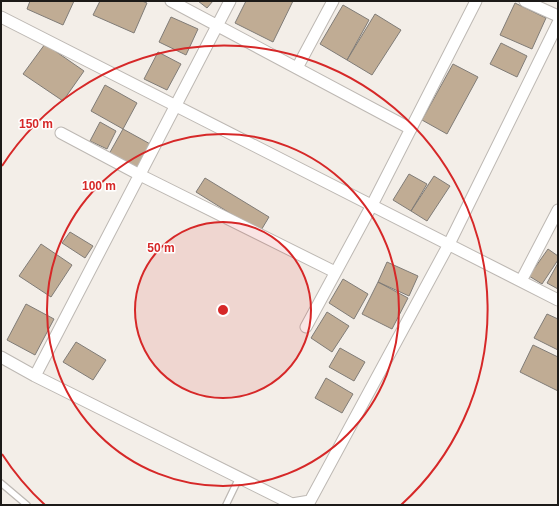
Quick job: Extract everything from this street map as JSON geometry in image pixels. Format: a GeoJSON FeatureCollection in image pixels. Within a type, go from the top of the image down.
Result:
{"type":"FeatureCollection","features":[{"type":"Feature","properties":{"kind":"street"},"geometry":{"type":"LineString","coordinates":[[171,1],[411,129]]}},
{"type":"Feature","properties":{"kind":"street"},"geometry":{"type":"LineString","coordinates":[[35,376],[177,106],[230,1]]}},
{"type":"Feature","properties":{"kind":"street"},"geometry":{"type":"LineString","coordinates":[[297,68],[333,1]]}},
{"type":"Feature","properties":{"kind":"street"},"geometry":{"type":"LineString","coordinates":[[306,327],[372,205],[476,1]]}},
{"type":"Feature","properties":{"kind":"street"},"geometry":{"type":"LineString","coordinates":[[525,1],[558,16]]}},
{"type":"Feature","properties":{"kind":"street"},"geometry":{"type":"LineString","coordinates":[[1,17],[558,300]]}},
{"type":"Feature","properties":{"kind":"street"},"geometry":{"type":"LineString","coordinates":[[1,357],[35,376],[292,504],[310,501],[449,244],[558,23]]}},
{"type":"Feature","properties":{"kind":"street"},"geometry":{"type":"LineString","coordinates":[[61,134],[335,272]]}},
{"type":"Feature","properties":{"kind":"street"},"geometry":{"type":"LineString","coordinates":[[521,281],[558,210]]}},
{"type":"Feature","properties":{"kind":"lane"},"geometry":{"type":"LineString","coordinates":[[226,505],[239,478]]}},
{"type":"Feature","properties":{"kind":"lane"},"geometry":{"type":"LineString","coordinates":[[1,483],[27,505]]}},
{"type":"Feature","properties":{"kind":"building"},"geometry":{"type":"Polygon","coordinates":[[[30,1],[74,1],[63,25],[27,9],[30,1]]]}},
{"type":"Feature","properties":{"kind":"building"},"geometry":{"type":"Polygon","coordinates":[[[100,1],[142,1],[147,3],[134,33],[93,15],[100,1]]]}},
{"type":"Feature","properties":{"kind":"building"},"geometry":{"type":"Polygon","coordinates":[[[198,1],[213,1],[207,8],[198,1]]]}},
{"type":"Feature","properties":{"kind":"building"},"geometry":{"type":"Polygon","coordinates":[[[246,1],[293,1],[273,42],[235,23],[246,1]]]}},
{"type":"Feature","properties":{"kind":"building"},"geometry":{"type":"Polygon","coordinates":[[[515,3],[546,18],[532,49],[500,35],[515,3]]]}},
{"type":"Feature","properties":{"kind":"building"},"geometry":{"type":"Polygon","coordinates":[[[343,5],[369,20],[347,60],[320,44],[343,5]]]}},
{"type":"Feature","properties":{"kind":"building"},"geometry":{"type":"Polygon","coordinates":[[[375,14],[401,30],[372,75],[347,60],[375,14]]]}},
{"type":"Feature","properties":{"kind":"building"},"geometry":{"type":"Polygon","coordinates":[[[171,17],[198,29],[186,55],[159,42],[171,17]]]}},
{"type":"Feature","properties":{"kind":"building"},"geometry":{"type":"Polygon","coordinates":[[[501,43],[527,56],[517,77],[490,64],[501,43]]]}},
{"type":"Feature","properties":{"kind":"building"},"geometry":{"type":"Polygon","coordinates":[[[45,44],[84,71],[63,101],[23,74],[45,44]]]}},
{"type":"Feature","properties":{"kind":"building"},"geometry":{"type":"Polygon","coordinates":[[[158,52],[181,64],[167,90],[144,79],[158,52]]]}},
{"type":"Feature","properties":{"kind":"building"},"geometry":{"type":"Polygon","coordinates":[[[453,64],[478,77],[447,134],[422,120],[453,64]]]}},
{"type":"Feature","properties":{"kind":"building"},"geometry":{"type":"Polygon","coordinates":[[[105,85],[137,103],[123,129],[91,111],[105,85]]]}},
{"type":"Feature","properties":{"kind":"building"},"geometry":{"type":"Polygon","coordinates":[[[100,122],[116,131],[107,149],[90,141],[100,122]]]}},
{"type":"Feature","properties":{"kind":"building"},"geometry":{"type":"Polygon","coordinates":[[[123,129],[152,145],[137,170],[109,154],[123,129]]]}},
{"type":"Feature","properties":{"kind":"building"},"geometry":{"type":"Polygon","coordinates":[[[409,174],[427,184],[411,211],[393,200],[409,174]]]}},
{"type":"Feature","properties":{"kind":"building"},"geometry":{"type":"Polygon","coordinates":[[[434,176],[450,186],[427,221],[411,211],[434,176]]]}},
{"type":"Feature","properties":{"kind":"building"},"geometry":{"type":"Polygon","coordinates":[[[205,178],[269,217],[260,232],[196,192],[205,178]]]}},
{"type":"Feature","properties":{"kind":"building"},"geometry":{"type":"Polygon","coordinates":[[[70,232],[93,246],[85,258],[62,243],[70,232]]]}},
{"type":"Feature","properties":{"kind":"building"},"geometry":{"type":"Polygon","coordinates":[[[41,244],[72,265],[51,297],[19,276],[41,244]]]}},
{"type":"Feature","properties":{"kind":"building"},"geometry":{"type":"Polygon","coordinates":[[[548,249],[558,256],[558,260],[542,284],[529,276],[548,249]]]}},
{"type":"Feature","properties":{"kind":"building"},"geometry":{"type":"Polygon","coordinates":[[[387,262],[418,276],[409,296],[378,282],[387,262]]]}},
{"type":"Feature","properties":{"kind":"building"},"geometry":{"type":"Polygon","coordinates":[[[558,263],[558,289],[547,283],[558,263]]]}},
{"type":"Feature","properties":{"kind":"building"},"geometry":{"type":"Polygon","coordinates":[[[343,279],[368,294],[354,319],[329,303],[343,279]]]}},
{"type":"Feature","properties":{"kind":"building"},"geometry":{"type":"Polygon","coordinates":[[[378,282],[408,298],[392,329],[362,314],[378,282]]]}},
{"type":"Feature","properties":{"kind":"building"},"geometry":{"type":"Polygon","coordinates":[[[26,304],[54,319],[35,355],[7,340],[26,304]]]}},
{"type":"Feature","properties":{"kind":"building"},"geometry":{"type":"Polygon","coordinates":[[[327,312],[349,326],[332,352],[311,338],[327,312]]]}},
{"type":"Feature","properties":{"kind":"building"},"geometry":{"type":"Polygon","coordinates":[[[547,314],[558,319],[558,350],[534,338],[547,314]]]}},
{"type":"Feature","properties":{"kind":"building"},"geometry":{"type":"Polygon","coordinates":[[[76,342],[106,360],[93,380],[63,362],[76,342]]]}},
{"type":"Feature","properties":{"kind":"building"},"geometry":{"type":"Polygon","coordinates":[[[533,345],[558,357],[558,391],[520,372],[533,345]]]}},
{"type":"Feature","properties":{"kind":"building"},"geometry":{"type":"Polygon","coordinates":[[[340,348],[365,362],[354,381],[329,367],[340,348]]]}},
{"type":"Feature","properties":{"kind":"building"},"geometry":{"type":"Polygon","coordinates":[[[326,378],[353,394],[342,413],[315,398],[326,378]]]}}]}
